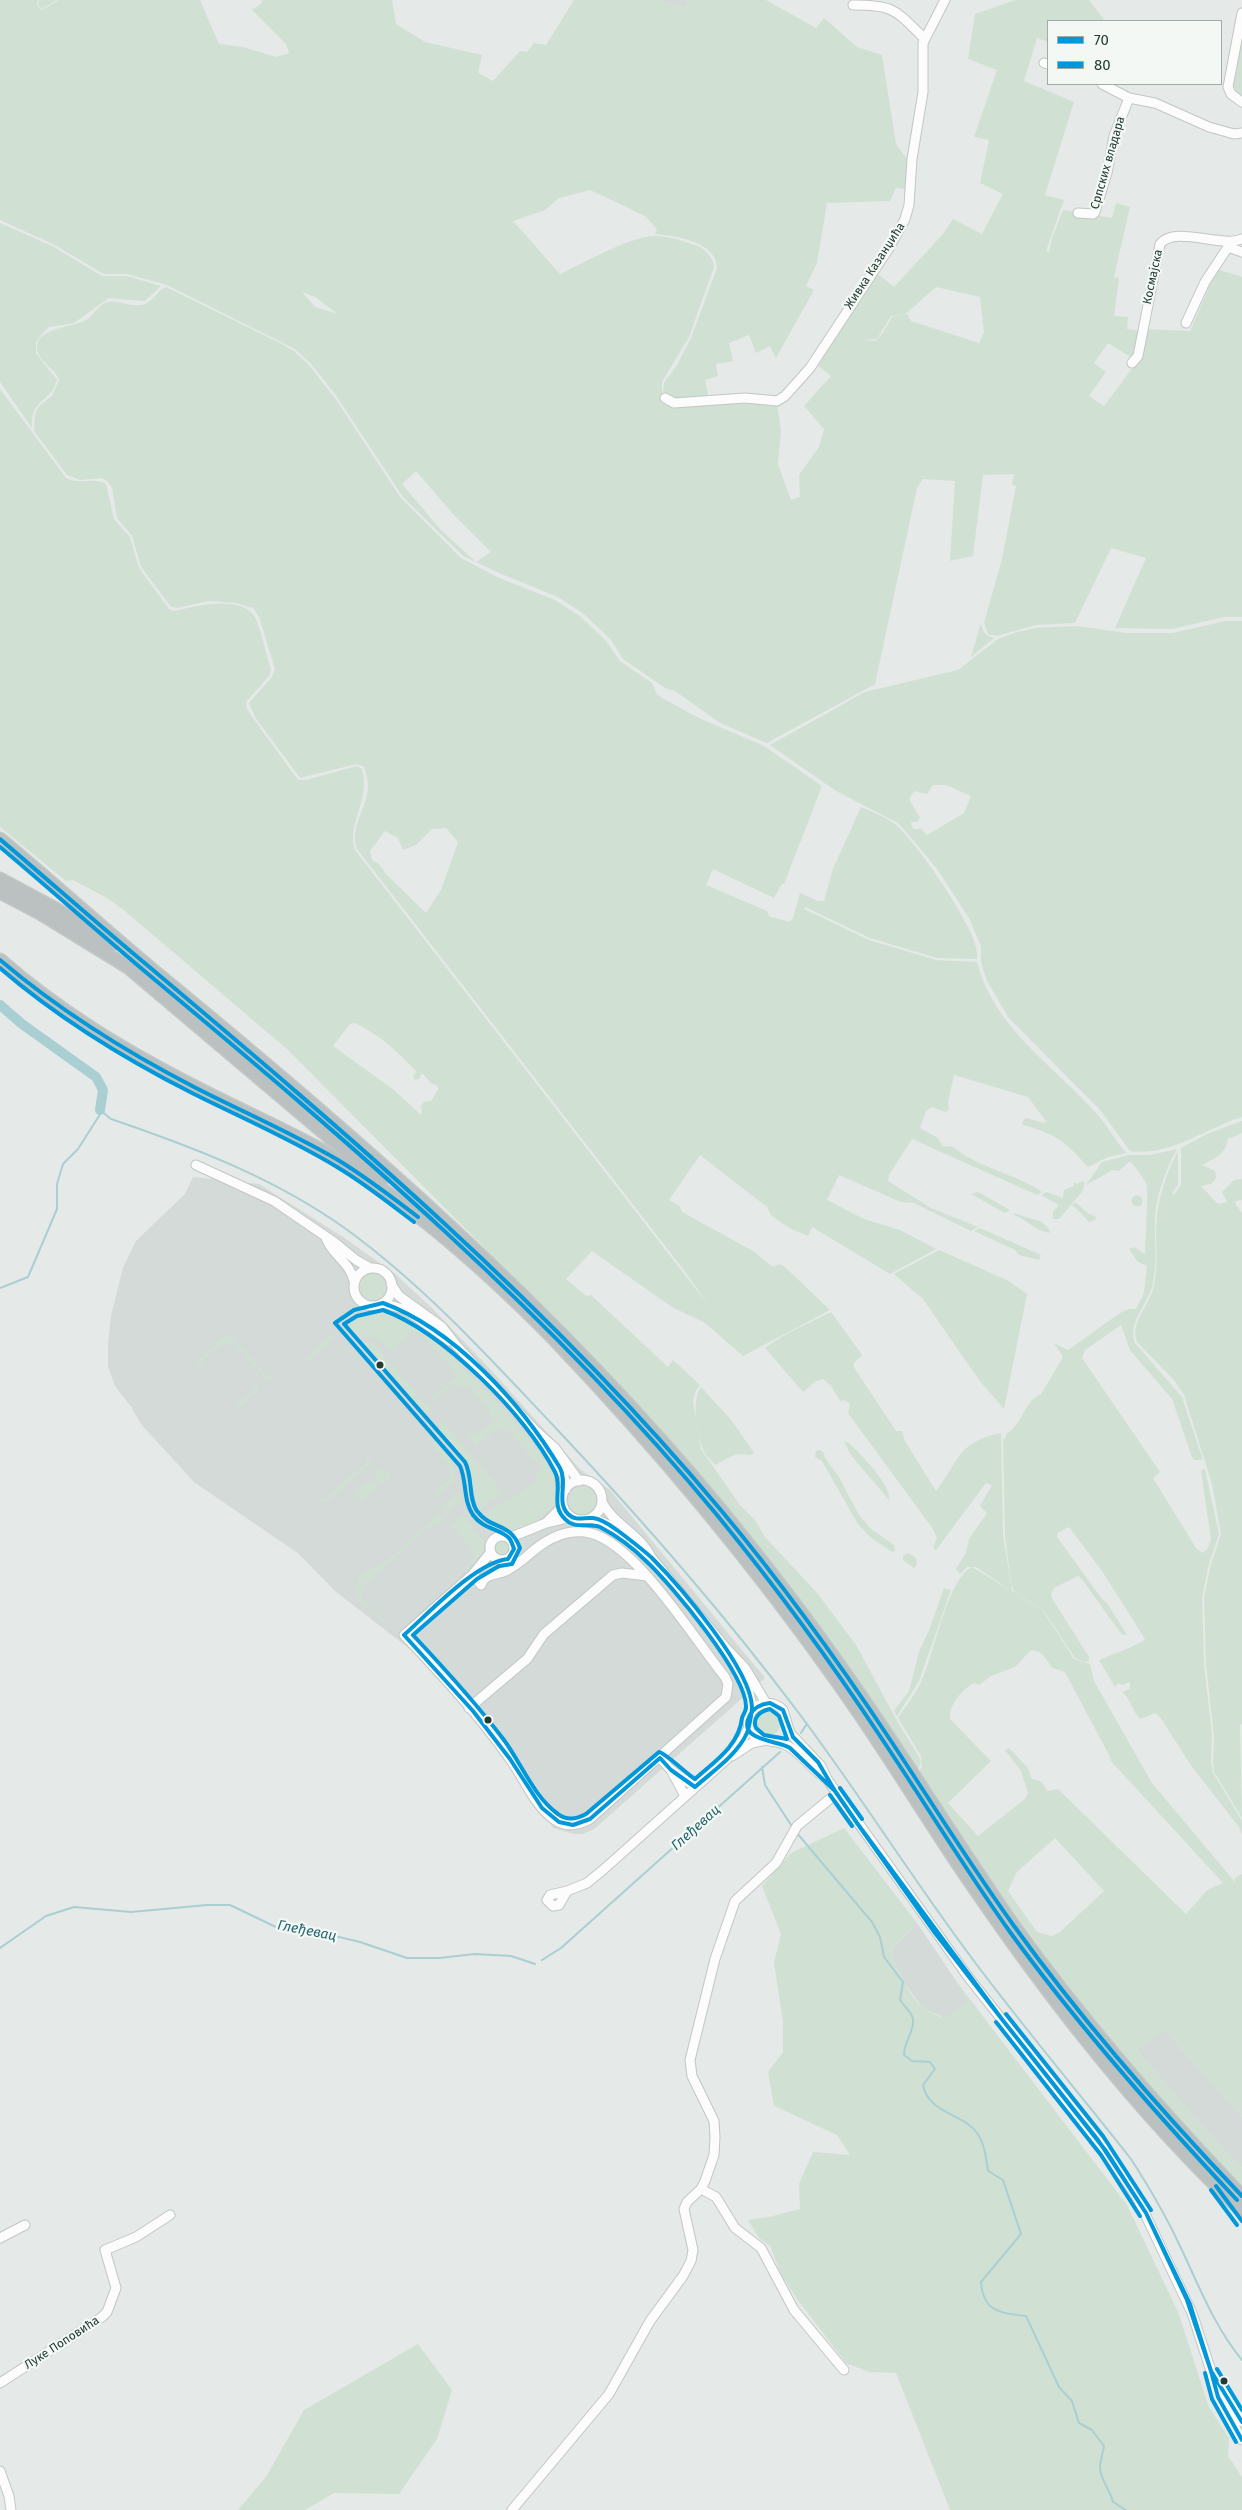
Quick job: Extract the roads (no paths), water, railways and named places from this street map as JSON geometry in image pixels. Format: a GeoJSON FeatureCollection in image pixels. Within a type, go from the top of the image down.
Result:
{"type":"FeatureCollection","features":[{"type":"Feature","properties":{"kind":"highway"},"geometry":{"type":"LineString","coordinates":[[0,839],[153,970],[238,1039],[383,1166],[543,1314],[648,1426],[765,1564],[851,1681],[901,1766],[998,1922],[1061,2008],[1124,2084],[1242,2212]]}},
{"type":"Feature","properties":{"kind":"highway"},"geometry":{"type":"LineString","coordinates":[[0,879],[87,928],[153,970]]}},
{"type":"Feature","properties":{"kind":"highway"},"geometry":{"type":"LineString","coordinates":[[0,892],[96,947],[156,989],[464,1254],[552,1338],[678,1477],[773,1593],[901,1766]]}},
{"type":"Feature","properties":{"kind":"highway"},"geometry":{"type":"LineString","coordinates":[[0,960],[59,1008],[145,1060],[328,1154],[395,1200],[464,1254]]}},
{"type":"Feature","properties":{"kind":"highway"},"geometry":{"type":"LineString","coordinates":[[912,1784],[1069,1999],[1144,2089],[1242,2196]]}},
{"type":"Feature","properties":{"kind":"highway"},"geometry":{"type":"LineString","coordinates":[[1226,2196],[1242,2221]]}},
{"type":"Feature","properties":{"kind":"street","name":"Живка Казанџића"},"geometry":{"type":"LineString","coordinates":[[665,398],[674,403],[745,398],[775,401],[783,398],[810,368],[888,248],[900,228],[910,205],[912,159],[923,92],[924,38],[945,0]]}},
{"type":"Feature","properties":{"kind":"street"},"geometry":{"type":"LineString","coordinates":[[854,6],[890,8],[924,38]]}},
{"type":"Feature","properties":{"kind":"street"},"geometry":{"type":"LineString","coordinates":[[1242,13],[1228,87],[1231,94],[1242,102]]}},
{"type":"Feature","properties":{"kind":"street"},"geometry":{"type":"LineString","coordinates":[[1104,85],[1129,98],[1134,97],[1155,103],[1209,127],[1234,134],[1242,133]]}},
{"type":"Feature","properties":{"kind":"street","name":"Српских владара"},"geometry":{"type":"LineString","coordinates":[[1078,213],[1093,214],[1095,212],[1111,156],[1114,136],[1129,98]]}},
{"type":"Feature","properties":{"kind":"street","name":"Космајска"},"geometry":{"type":"LineString","coordinates":[[1132,363],[1138,356],[1160,244],[1163,240],[1173,236],[1230,244],[1242,239]]}},
{"type":"Feature","properties":{"kind":"street"},"geometry":{"type":"LineString","coordinates":[[1186,323],[1205,282],[1230,244],[1242,252]]}},
{"type":"Feature","properties":{"kind":"street"},"geometry":{"type":"LineString","coordinates":[[196,1165],[274,1201],[370,1268],[386,1273],[400,1296],[442,1327],[456,1345],[535,1430],[555,1448],[579,1481]]}},
{"type":"Feature","properties":{"kind":"street"},"geometry":{"type":"LineString","coordinates":[[326,1238],[329,1246],[349,1267],[354,1281],[355,1293],[363,1303],[375,1306],[383,1303],[389,1297],[391,1284]]}},
{"type":"Feature","properties":{"kind":"street"},"geometry":{"type":"LineString","coordinates":[[354,1281],[359,1274],[370,1268]]}},
{"type":"Feature","properties":{"kind":"street"},"geometry":{"type":"LineString","coordinates":[[383,1303],[406,1310],[456,1345]]}},
{"type":"Feature","properties":{"kind":"street"},"geometry":{"type":"LineString","coordinates":[[535,1430],[564,1475],[566,1489],[563,1497],[563,1506],[571,1517]]}},
{"type":"Feature","properties":{"kind":"street"},"geometry":{"type":"LineString","coordinates":[[566,1489],[579,1481],[589,1482],[598,1488],[602,1502],[610,1513],[645,1544],[652,1557],[726,1648],[746,1668],[766,1703]]}},
{"type":"Feature","properties":{"kind":"street"},"geometry":{"type":"LineString","coordinates":[[546,1523],[571,1517],[582,1520],[592,1518],[598,1513],[602,1502]]}},
{"type":"Feature","properties":{"kind":"street"},"geometry":{"type":"LineString","coordinates":[[494,1556],[508,1559],[514,1549],[536,1529],[546,1523],[563,1506]]}},
{"type":"Feature","properties":{"kind":"street"},"geometry":{"type":"LineString","coordinates":[[592,1518],[613,1527],[652,1557]]}},
{"type":"Feature","properties":{"kind":"street"},"geometry":{"type":"LineString","coordinates":[[494,1556],[490,1545],[494,1539],[500,1536],[509,1538],[536,1529]]}},
{"type":"Feature","properties":{"kind":"street"},"geometry":{"type":"LineString","coordinates":[[473,1574],[481,1585],[488,1576],[518,1564],[541,1544],[562,1534],[590,1533],[609,1542],[647,1576],[725,1677],[728,1691],[723,1702],[590,1818],[575,1825],[562,1824],[545,1812],[510,1758],[469,1708],[404,1635],[473,1574],[494,1556]]}},
{"type":"Feature","properties":{"kind":"street"},"geometry":{"type":"LineString","coordinates":[[509,1538],[514,1549]]}},
{"type":"Feature","properties":{"kind":"street"},"geometry":{"type":"LineString","coordinates":[[469,1708],[527,1659],[544,1634],[613,1575],[647,1576]]}},
{"type":"Feature","properties":{"kind":"street"},"geometry":{"type":"LineString","coordinates":[[726,1648],[728,1656],[745,1682],[753,1710]]}},
{"type":"Feature","properties":{"kind":"street"},"geometry":{"type":"LineString","coordinates":[[762,1741],[753,1735],[749,1726],[749,1718],[753,1710],[766,1703],[774,1704],[783,1710],[794,1738],[821,1766],[836,1793],[968,1978],[1106,2151],[1137,2197],[1192,2313],[1211,2371],[1215,2392],[1242,2440]]}},
{"type":"Feature","properties":{"kind":"street"},"geometry":{"type":"LineString","coordinates":[[772,1741],[782,1736],[788,1724]]}},
{"type":"Feature","properties":{"kind":"street"},"geometry":{"type":"LineString","coordinates":[[726,1760],[749,1726]]}},
{"type":"Feature","properties":{"kind":"street"},"geometry":{"type":"LineString","coordinates":[[567,1891],[587,1883],[726,1760],[752,1743],[772,1741],[788,1746],[815,1773],[827,1779]]}},
{"type":"Feature","properties":{"kind":"street"},"geometry":{"type":"LineString","coordinates":[[660,1758],[671,1770],[695,1787]]}},
{"type":"Feature","properties":{"kind":"street"},"geometry":{"type":"LineString","coordinates":[[671,1770],[685,1796]]}},
{"type":"Feature","properties":{"kind":"street"},"geometry":{"type":"LineString","coordinates":[[512,2510],[605,2399],[650,2321],[687,2271],[692,2261],[693,2250],[684,2209],[686,2202],[701,2189],[712,2161],[716,2142],[714,2121],[690,2069],[691,2053],[721,1936],[735,1901],[776,1863],[795,1830],[836,1793]]}},
{"type":"Feature","properties":{"kind":"street"},"geometry":{"type":"LineString","coordinates":[[701,2189],[716,2196],[735,2228],[761,2248],[794,2310],[844,2370]]}},
{"type":"Feature","properties":{"kind":"street","name":"Луке Поповића"},"geometry":{"type":"LineString","coordinates":[[0,2383],[102,2317],[107,2312],[116,2288],[105,2254],[106,2250],[136,2237],[170,2215]]}},
{"type":"Feature","properties":{"kind":"street"},"geometry":{"type":"LineString","coordinates":[[0,2238],[24,2225]]}},
{"type":"Feature","properties":{"kind":"street"},"geometry":{"type":"LineString","coordinates":[[1211,2371],[1242,2422]]}},
{"type":"Feature","properties":{"kind":"street"},"geometry":{"type":"LineString","coordinates":[[0,2471],[9,2496],[11,2510]]}},
{"type":"Feature","properties":{"kind":"waterway"},"geometry":{"type":"LineString","coordinates":[[0,1005],[22,1024],[96,1077],[103,1090],[100,1110]]}},
{"type":"Feature","properties":{"kind":"waterway"},"geometry":{"type":"LineString","coordinates":[[0,1288],[28,1277],[57,1209],[57,1184],[63,1164],[78,1149],[99,1116],[100,1110],[111,1119],[233,1165],[291,1194],[346,1229],[401,1273],[478,1346],[583,1458],[679,1564],[769,1674],[822,1744],[959,1941],[1019,2020],[1131,2159],[1169,2224],[1215,2320],[1242,2360]]}},
{"type":"Feature","properties":{"kind":"waterway","name":"Глеђевац"},"geometry":{"type":"LineString","coordinates":[[801,1733],[806,1725]]}},
{"type":"Feature","properties":{"kind":"waterway","name":"Глеђевац"},"geometry":{"type":"LineString","coordinates":[[542,1960],[561,1948],[780,1752]]}},
{"type":"Feature","properties":{"kind":"waterway"},"geometry":{"type":"LineString","coordinates":[[762,1767],[765,1785],[793,1828]]}},
{"type":"Feature","properties":{"kind":"waterway"},"geometry":{"type":"LineString","coordinates":[[796,1832],[872,1922],[880,1937],[884,1957],[903,1982],[900,2000],[911,2014],[913,2021],[904,2055],[912,2061],[930,2062],[935,2069],[923,2085],[926,2094],[932,2102],[964,2121],[977,2133],[986,2156],[988,2171],[1003,2180],[1021,2234],[981,2282],[985,2300],[994,2309],[1001,2312],[1026,2316],[1059,2387],[1072,2401],[1079,2423],[1092,2430],[1104,2446],[1100,2471],[1113,2502],[1126,2510]]}},
{"type":"Feature","properties":{"kind":"waterway","name":"Глеђевац"},"geometry":{"type":"LineString","coordinates":[[0,1948],[46,1916],[74,1907],[131,1912],[207,1905],[230,1905],[278,1928],[314,1931],[360,1942],[407,1958],[439,1958],[475,1954],[511,1956],[535,1964]]}}]}
